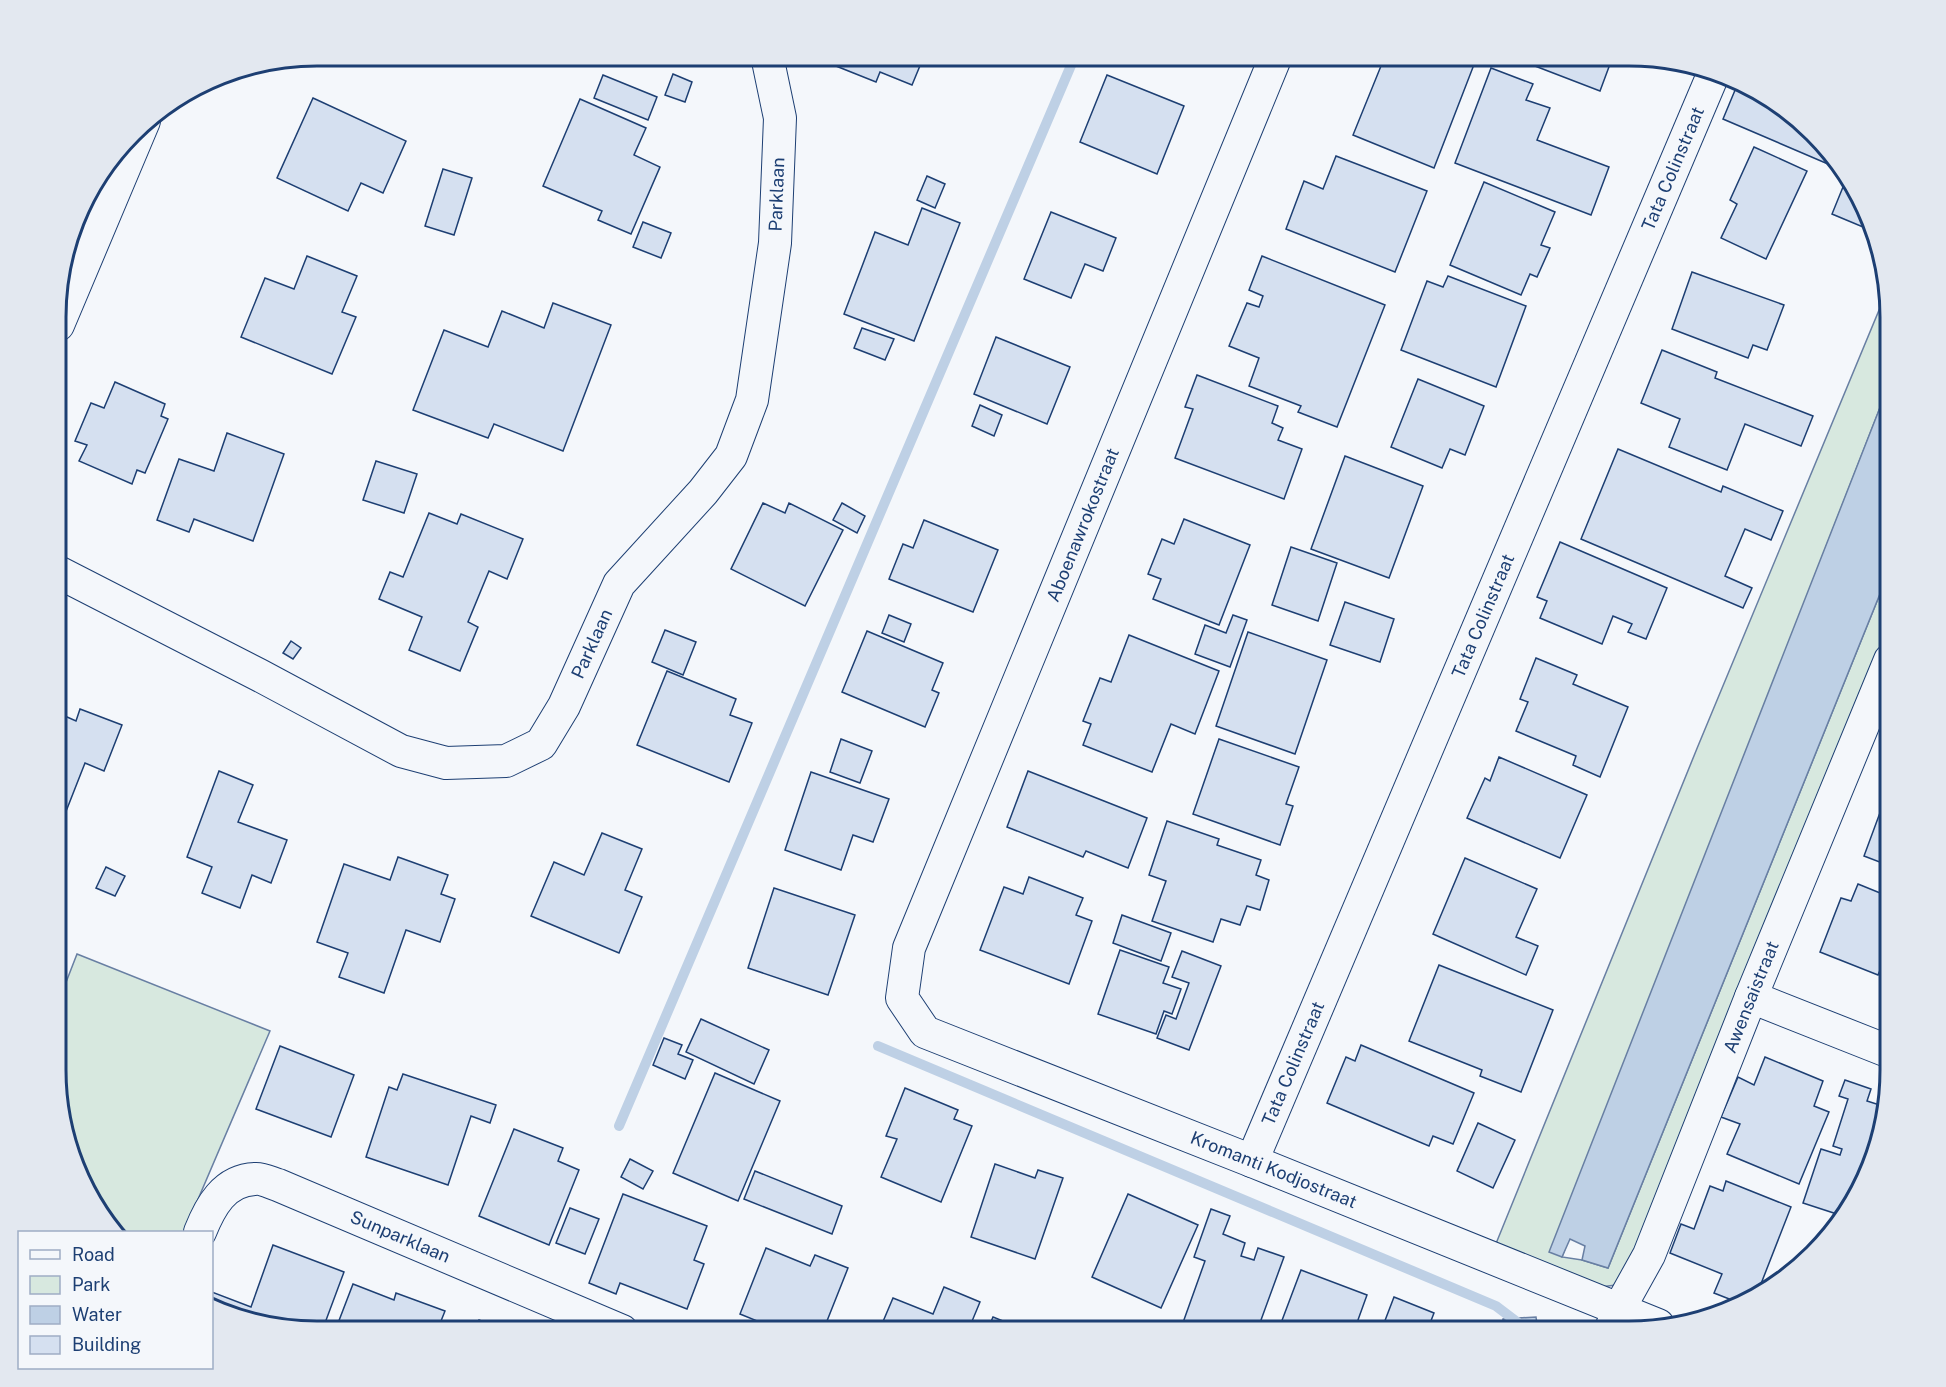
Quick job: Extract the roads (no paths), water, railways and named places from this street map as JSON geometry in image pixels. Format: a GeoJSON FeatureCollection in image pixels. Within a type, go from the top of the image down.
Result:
{"type":"FeatureCollection","features":[{"type":"Feature","properties":{"kind":"street","name":"Parklaan"},"geometry":{"type":"LineString","coordinates":[[66,576],[401,751],[446,763],[506,761],[541,744],[564,706],[619,584],[703,492],[731,456],[752,400],[775,243],[780,118],[769,66]]}},
{"type":"Feature","properties":{"kind":"street","name":"Aboenawrokostraat"},"geometry":{"type":"LineString","coordinates":[[902,998],[909,948],[1272,66]]}},
{"type":"Feature","properties":{"kind":"street","name":"Tata Colinstraat"},"geometry":{"type":"LineString","coordinates":[[1252,1161],[1711,79]]}},
{"type":"Feature","properties":{"kind":"street"},"geometry":{"type":"LineString","coordinates":[[67,304],[133,147]]}},
{"type":"Feature","properties":{"kind":"street","name":"Awensaistraat"},"geometry":{"type":"LineString","coordinates":[[1614,1320],[1649,1255],[1751,998],[1880,708]]}},
{"type":"Feature","properties":{"kind":"street","name":"Kromanti Kodjostraat"},"geometry":{"type":"LineString","coordinates":[[902,998],[926,1032],[1252,1161],[1614,1320]]}},
{"type":"Feature","properties":{"kind":"street"},"geometry":{"type":"LineString","coordinates":[[1751,998],[1880,1048]]}},
{"type":"Feature","properties":{"kind":"street","name":"Sunparklaan"},"geometry":{"type":"LineString","coordinates":[[201,1231],[217,1199],[234,1184],[256,1178],[278,1185],[598,1321]]}},
{"type":"Feature","properties":{"kind":"water"},"geometry":{"type":"Polygon","coordinates":[[[1880,408],[1880,594],[1608,1268],[1582,1260],[1585,1246],[1570,1239],[1562,1257],[1549,1252],[1880,408]]]}},
{"type":"Feature","properties":{"kind":"water"},"geometry":{"type":"Polygon","coordinates":[[[1536,1317],[1537,1321],[1503,1321],[1503,1319],[1536,1317]]]}},
{"type":"Feature","properties":{"kind":"waterway"},"geometry":{"type":"LineString","coordinates":[[619,1126],[1071,66]]}},
{"type":"Feature","properties":{"kind":"waterway"},"geometry":{"type":"LineString","coordinates":[[878,1046],[1496,1306],[1516,1321]]}}]}
